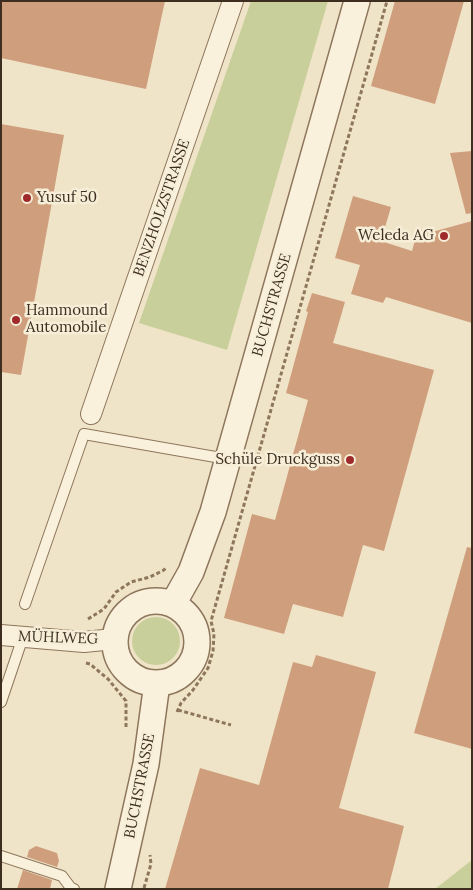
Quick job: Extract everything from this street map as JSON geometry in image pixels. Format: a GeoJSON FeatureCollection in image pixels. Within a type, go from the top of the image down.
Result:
{"type":"FeatureCollection","features":[{"type":"Feature","properties":{"kind":"street","name":"BENZHOLZSTRASSE"},"geometry":{"type":"LineString","coordinates":[[91,414],[233,1]]}},
{"type":"Feature","properties":{"kind":"street","name":"BUCHSTRASSE"},"geometry":{"type":"LineString","coordinates":[[173,604],[191,572],[213,512],[358,1]]}},
{"type":"Feature","properties":{"kind":"street"},"geometry":{"type":"LineString","coordinates":[[147,601],[173,604],[182,610],[192,623],[197,639],[196,650],[192,660],[182,673],[168,681],[157,683],[143,681],[131,675],[122,665],[116,652],[114,639],[118,626],[125,615],[135,606],[147,601]]}},
{"type":"Feature","properties":{"kind":"street","name":"MÜHLWEG"},"geometry":{"type":"LineString","coordinates":[[1,635],[84,642],[114,639]]}},
{"type":"Feature","properties":{"kind":"street","name":"BUCHSTRASSE"},"geometry":{"type":"LineString","coordinates":[[118,889],[146,764],[157,683]]}},
{"type":"Feature","properties":{"kind":"lane"},"geometry":{"type":"LineString","coordinates":[[25,604],[84,434],[228,459]]}},
{"type":"Feature","properties":{"kind":"lane"},"geometry":{"type":"LineString","coordinates":[[1,702],[23,637]]}},
{"type":"Feature","properties":{"kind":"lane"},"geometry":{"type":"LineString","coordinates":[[1,856],[62,876],[72,888]]}},
{"type":"Feature","properties":{"kind":"path"},"geometry":{"type":"LineString","coordinates":[[231,725],[178,710],[208,668],[213,651],[214,634],[211,621],[387,1]]}},
{"type":"Feature","properties":{"kind":"path"},"geometry":{"type":"LineString","coordinates":[[83,620],[91,619],[104,609],[116,592],[131,582],[150,577],[164,570],[169,562]]}},
{"type":"Feature","properties":{"kind":"path"},"geometry":{"type":"LineString","coordinates":[[85,663],[90,664],[108,678],[126,701],[126,708]]}},
{"type":"Feature","properties":{"kind":"green space"},"geometry":{"type":"Polygon","coordinates":[[[251,1],[328,1],[227,350],[139,323],[251,1]]]}},
{"type":"Feature","properties":{"kind":"green space"},"geometry":{"type":"Polygon","coordinates":[[[151,617],[161,617],[173,624],[180,636],[180,646],[173,658],[161,665],[151,665],[143,661],[136,654],[132,646],[132,636],[136,628],[143,621],[151,617]]]}},
{"type":"Feature","properties":{"kind":"green space"},"geometry":{"type":"Polygon","coordinates":[[[472,860],[472,889],[435,889],[472,860]]]}},
{"type":"Feature","properties":{"kind":"building"},"geometry":{"type":"Polygon","coordinates":[[[1,1],[165,1],[146,89],[1,58],[1,1]]]}},
{"type":"Feature","properties":{"kind":"building"},"geometry":{"type":"Polygon","coordinates":[[[395,1],[464,1],[435,104],[371,86],[395,1]]]}},
{"type":"Feature","properties":{"kind":"building","name":"Yusuf 50"},"geometry":{"type":"Polygon","coordinates":[[[1,124],[64,135],[21,375],[1,372],[1,124]]]}},
{"type":"Feature","properties":{"kind":"building"},"geometry":{"type":"Polygon","coordinates":[[[472,151],[472,213],[466,214],[450,153],[472,151]]]}},
{"type":"Feature","properties":{"kind":"building","name":"Weleda AG"},"geometry":{"type":"Polygon","coordinates":[[[353,196],[391,207],[381,241],[412,251],[418,229],[432,232],[472,221],[472,323],[386,297],[383,303],[351,294],[360,265],[335,258],[353,196]]]}},
{"type":"Feature","properties":{"kind":"building","name":"Schüle Druckguss"},"geometry":{"type":"Polygon","coordinates":[[[312,293],[345,302],[333,343],[434,370],[384,551],[363,545],[343,617],[293,604],[284,634],[224,618],[252,514],[275,520],[308,400],[286,393],[312,293]]]}},
{"type":"Feature","properties":{"kind":"building"},"geometry":{"type":"Polygon","coordinates":[[[467,547],[472,548],[472,749],[414,733],[467,547]]]}},
{"type":"Feature","properties":{"kind":"building"},"geometry":{"type":"Polygon","coordinates":[[[316,655],[376,672],[339,808],[404,826],[388,889],[165,889],[200,768],[259,785],[293,662],[312,667],[316,655]]]}},
{"type":"Feature","properties":{"kind":"building"},"geometry":{"type":"Polygon","coordinates":[[[36,846],[57,853],[59,861],[57,867],[27,857],[29,850],[36,846]]]}},
{"type":"Feature","properties":{"kind":"building"},"geometry":{"type":"Polygon","coordinates":[[[23,870],[52,880],[50,889],[17,889],[23,870]]]}},
{"type":"Feature","properties":{"kind":"place","name":"Yusuf 50"},"geometry":{"type":"Point","coordinates":[27,198]}},
{"type":"Feature","properties":{"kind":"place","name":"Weleda AG"},"geometry":{"type":"Point","coordinates":[444,236]}},
{"type":"Feature","properties":{"kind":"place","name":"Hammound Automobile"},"geometry":{"type":"Point","coordinates":[16,320]}},
{"type":"Feature","properties":{"kind":"place","name":"Schüle Druckguss"},"geometry":{"type":"Point","coordinates":[350,460]}}]}
